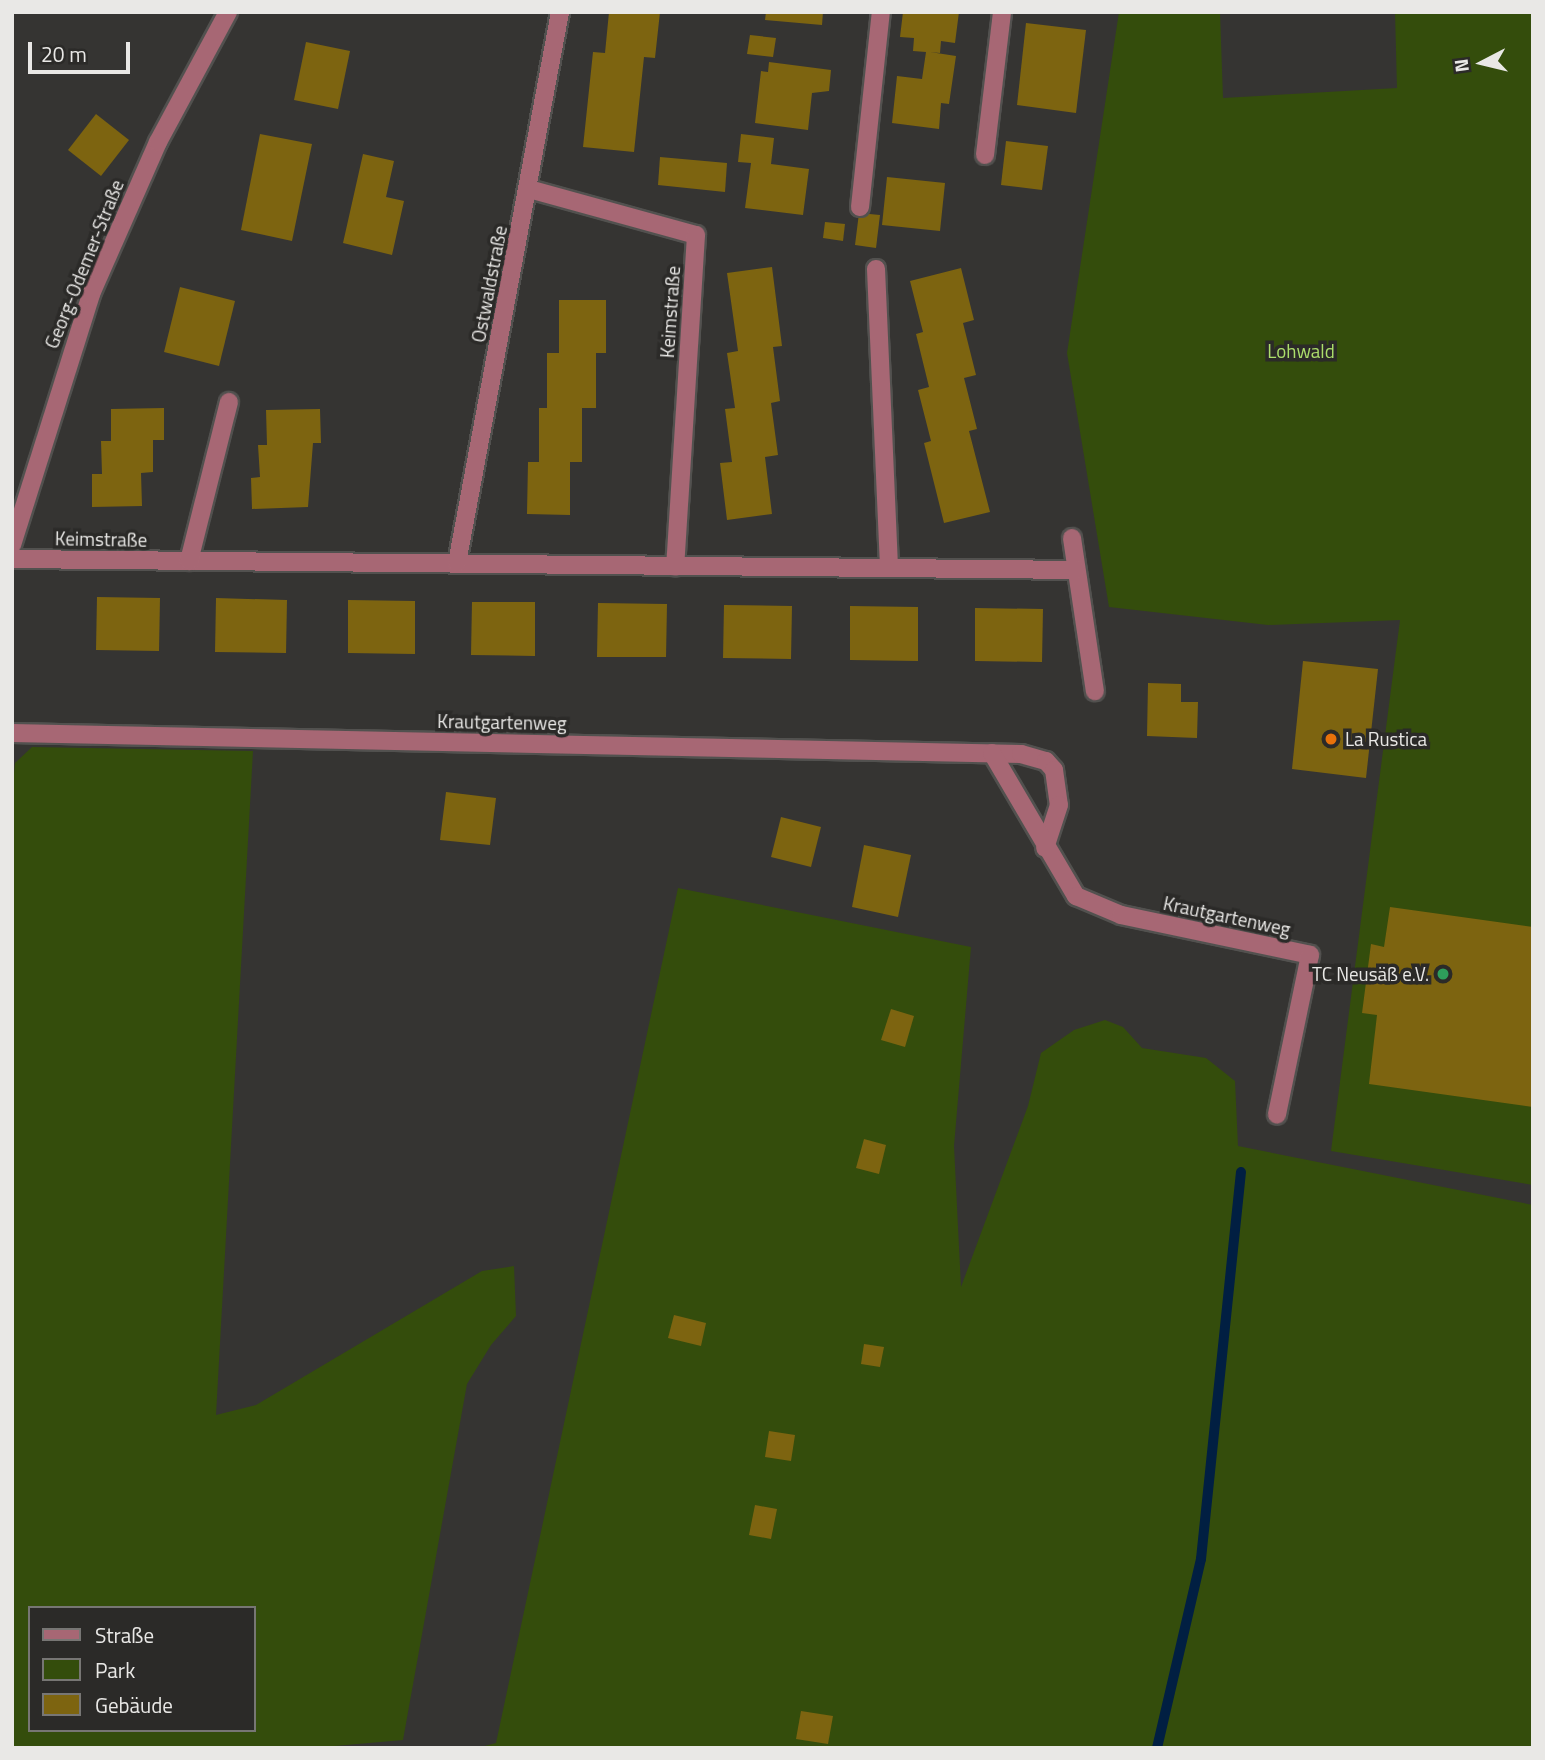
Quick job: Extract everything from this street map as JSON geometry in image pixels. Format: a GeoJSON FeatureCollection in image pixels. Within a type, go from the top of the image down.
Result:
{"type":"FeatureCollection","features":[{"type":"Feature","properties":{"kind":"street","name":"Georg-Odemer-Straße"},"geometry":{"type":"LineString","coordinates":[[12,545],[65,366],[94,284],[158,142],[228,12]]}},
{"type":"Feature","properties":{"kind":"street","name":"Ostwaldstraße"},"geometry":{"type":"LineString","coordinates":[[457,563],[560,12]]}},
{"type":"Feature","properties":{"kind":"street"},"geometry":{"type":"LineString","coordinates":[[860,207],[881,12]]}},
{"type":"Feature","properties":{"kind":"street"},"geometry":{"type":"LineString","coordinates":[[985,155],[1002,12]]}},
{"type":"Feature","properties":{"kind":"street","name":"Keimstraße"},"geometry":{"type":"LineString","coordinates":[[529,189],[696,235],[675,566]]}},
{"type":"Feature","properties":{"kind":"street"},"geometry":{"type":"LineString","coordinates":[[876,269],[889,568]]}},
{"type":"Feature","properties":{"kind":"street"},"geometry":{"type":"LineString","coordinates":[[189,561],[229,402]]}},
{"type":"Feature","properties":{"kind":"street"},"geometry":{"type":"LineString","coordinates":[[1072,538],[1095,691]]}},
{"type":"Feature","properties":{"kind":"street","name":"Keimstraße"},"geometry":{"type":"LineString","coordinates":[[12,559],[1076,570]]}},
{"type":"Feature","properties":{"kind":"street","name":"Krautgartenweg"},"geometry":{"type":"LineString","coordinates":[[12,733],[992,753],[1035,757],[1054,770],[1059,805],[1045,848]]}},
{"type":"Feature","properties":{"kind":"street","name":"Krautgartenweg"},"geometry":{"type":"LineString","coordinates":[[992,753],[1067,886],[1100,909],[1310,954],[1277,1115]]}},
{"type":"Feature","properties":{"kind":"green space","name":"Lohwald"},"geometry":{"type":"Polygon","coordinates":[[[1119,12],[1220,12],[1223,98],[1397,88],[1395,12],[1533,12],[1533,1185],[1331,1151],[1400,620],[1268,625],[1109,607],[1067,353],[1119,12]]]}},
{"type":"Feature","properties":{"kind":"green space"},"geometry":{"type":"Polygon","coordinates":[[[32,747],[253,751],[216,1415],[256,1405],[482,1271],[514,1266],[516,1316],[491,1345],[467,1384],[403,1740],[312,1748],[12,1748],[12,795],[15,763],[32,747]]]}},
{"type":"Feature","properties":{"kind":"green space"},"geometry":{"type":"Polygon","coordinates":[[[678,888],[971,947],[954,1146],[961,1287],[1028,1106],[1041,1053],[1074,1030],[1105,1020],[1123,1027],[1142,1048],[1206,1058],[1235,1081],[1238,1146],[1533,1205],[1533,1748],[477,1748],[496,1743],[678,888]]]}},
{"type":"Feature","properties":{"kind":"building"},"geometry":{"type":"Polygon","coordinates":[[[609,12],[660,12],[655,58],[644,57],[634,152],[583,147],[593,52],[605,53],[609,12]]]}},
{"type":"Feature","properties":{"kind":"building"},"geometry":{"type":"Polygon","coordinates":[[[766,12],[823,12],[822,25],[765,20],[766,12]]]}},
{"type":"Feature","properties":{"kind":"building"},"geometry":{"type":"Polygon","coordinates":[[[903,12],[959,12],[955,43],[941,41],[940,53],[930,52],[956,56],[949,104],[941,103],[939,129],[892,123],[897,76],[922,79],[926,52],[913,51],[914,38],[900,37],[903,12]]]}},
{"type":"Feature","properties":{"kind":"building"},"geometry":{"type":"Polygon","coordinates":[[[1026,23],[1086,30],[1076,113],[1017,105],[1026,23]]]}},
{"type":"Feature","properties":{"kind":"building"},"geometry":{"type":"Polygon","coordinates":[[[750,35],[776,38],[773,57],[747,54],[750,35]]]}},
{"type":"Feature","properties":{"kind":"building"},"geometry":{"type":"Polygon","coordinates":[[[306,42],[350,51],[338,109],[294,100],[306,42]]]}},
{"type":"Feature","properties":{"kind":"building"},"geometry":{"type":"Polygon","coordinates":[[[769,62],[831,70],[829,91],[812,93],[808,130],[755,123],[761,71],[768,72],[769,62]]]}},
{"type":"Feature","properties":{"kind":"building"},"geometry":{"type":"Polygon","coordinates":[[[96,114],[129,140],[101,176],[68,150],[96,114]]]}},
{"type":"Feature","properties":{"kind":"building"},"geometry":{"type":"Polygon","coordinates":[[[260,134],[312,144],[292,241],[241,230],[260,134]]]}},
{"type":"Feature","properties":{"kind":"building"},"geometry":{"type":"Polygon","coordinates":[[[741,134],[774,138],[771,164],[809,169],[803,215],[745,208],[751,163],[738,162],[741,134]]]}},
{"type":"Feature","properties":{"kind":"building"},"geometry":{"type":"Polygon","coordinates":[[[1006,141],[1048,146],[1042,190],[1001,185],[1006,141]]]}},
{"type":"Feature","properties":{"kind":"building"},"geometry":{"type":"Polygon","coordinates":[[[363,154],[394,161],[386,197],[404,201],[392,255],[343,243],[363,154]]]}},
{"type":"Feature","properties":{"kind":"building"},"geometry":{"type":"Polygon","coordinates":[[[660,157],[727,163],[725,192],[658,185],[660,157]]]}},
{"type":"Feature","properties":{"kind":"building"},"geometry":{"type":"Polygon","coordinates":[[[887,177],[945,183],[940,231],[882,225],[887,177]]]}},
{"type":"Feature","properties":{"kind":"building"},"geometry":{"type":"Polygon","coordinates":[[[859,213],[880,215],[876,248],[855,245],[859,213]]]}},
{"type":"Feature","properties":{"kind":"building"},"geometry":{"type":"Polygon","coordinates":[[[825,222],[845,224],[843,241],[823,238],[825,222]]]}},
{"type":"Feature","properties":{"kind":"building"},"geometry":{"type":"Polygon","coordinates":[[[772,267],[782,346],[773,347],[780,401],[771,403],[778,455],[765,457],[772,514],[727,520],[720,463],[732,462],[725,409],[735,408],[727,353],[738,351],[727,273],[772,267]]]}},
{"type":"Feature","properties":{"kind":"building"},"geometry":{"type":"Polygon","coordinates":[[[961,268],[974,320],[963,323],[976,375],[964,378],[977,429],[969,431],[990,512],[944,523],[924,443],[931,441],[918,390],[929,387],[916,334],[923,332],[910,281],[961,268]]]}},
{"type":"Feature","properties":{"kind":"building"},"geometry":{"type":"Polygon","coordinates":[[[180,287],[235,301],[219,366],[164,352],[180,287]]]}},
{"type":"Feature","properties":{"kind":"building"},"geometry":{"type":"Polygon","coordinates":[[[559,300],[606,300],[606,353],[596,353],[596,408],[582,408],[582,462],[570,462],[570,515],[527,514],[528,462],[539,462],[539,408],[547,408],[547,353],[559,353],[559,300]]]}},
{"type":"Feature","properties":{"kind":"building"},"geometry":{"type":"Polygon","coordinates":[[[164,408],[164,440],[153,440],[153,472],[141,473],[142,506],[92,507],[92,474],[102,474],[101,441],[111,441],[111,409],[164,408]]]}},
{"type":"Feature","properties":{"kind":"building"},"geometry":{"type":"Polygon","coordinates":[[[320,409],[321,443],[313,443],[308,507],[252,509],[251,478],[260,477],[258,445],[267,445],[266,410],[320,409]]]}},
{"type":"Feature","properties":{"kind":"building"},"geometry":{"type":"Polygon","coordinates":[[[97,597],[160,598],[159,651],[96,650],[97,597]]]}},
{"type":"Feature","properties":{"kind":"building"},"geometry":{"type":"Polygon","coordinates":[[[216,598],[287,600],[286,653],[215,652],[216,598]]]}},
{"type":"Feature","properties":{"kind":"building"},"geometry":{"type":"Polygon","coordinates":[[[348,600],[415,601],[415,654],[348,653],[348,600]]]}},
{"type":"Feature","properties":{"kind":"building"},"geometry":{"type":"Polygon","coordinates":[[[472,602],[535,602],[535,656],[471,655],[472,602]]]}},
{"type":"Feature","properties":{"kind":"building"},"geometry":{"type":"Polygon","coordinates":[[[598,603],[667,604],[666,657],[597,657],[598,603]]]}},
{"type":"Feature","properties":{"kind":"building"},"geometry":{"type":"Polygon","coordinates":[[[724,605],[792,606],[791,659],[723,658],[724,605]]]}},
{"type":"Feature","properties":{"kind":"building"},"geometry":{"type":"Polygon","coordinates":[[[850,606],[918,607],[918,661],[850,660],[850,606]]]}},
{"type":"Feature","properties":{"kind":"building"},"geometry":{"type":"Polygon","coordinates":[[[975,608],[1043,609],[1042,662],[975,661],[975,608]]]}},
{"type":"Feature","properties":{"kind":"building"},"geometry":{"type":"Polygon","coordinates":[[[1303,661],[1378,669],[1366,778],[1292,769],[1303,661]]]}},
{"type":"Feature","properties":{"kind":"building"},"geometry":{"type":"Polygon","coordinates":[[[1148,683],[1181,684],[1181,702],[1198,702],[1197,738],[1147,736],[1148,683]]]}},
{"type":"Feature","properties":{"kind":"building"},"geometry":{"type":"Polygon","coordinates":[[[446,792],[496,798],[490,845],[440,840],[446,792]]]}},
{"type":"Feature","properties":{"kind":"building"},"geometry":{"type":"Polygon","coordinates":[[[781,817],[821,827],[811,867],[771,857],[781,817]]]}},
{"type":"Feature","properties":{"kind":"building"},"geometry":{"type":"Polygon","coordinates":[[[864,845],[911,855],[898,917],[852,907],[864,845]]]}},
{"type":"Feature","properties":{"kind":"building"},"geometry":{"type":"Polygon","coordinates":[[[1390,907],[1533,927],[1533,1107],[1369,1084],[1377,1015],[1362,1013],[1371,944],[1384,947],[1390,907]]]}},
{"type":"Feature","properties":{"kind":"building"},"geometry":{"type":"Polygon","coordinates":[[[891,1009],[914,1016],[905,1047],[881,1040],[891,1009]]]}},
{"type":"Feature","properties":{"kind":"building"},"geometry":{"type":"Polygon","coordinates":[[[864,1139],[886,1145],[879,1174],[856,1168],[864,1139]]]}},
{"type":"Feature","properties":{"kind":"building"},"geometry":{"type":"Polygon","coordinates":[[[674,1315],[706,1323],[701,1346],[668,1338],[674,1315]]]}},
{"type":"Feature","properties":{"kind":"building"},"geometry":{"type":"Polygon","coordinates":[[[864,1344],[884,1347],[880,1367],[861,1364],[864,1344]]]}},
{"type":"Feature","properties":{"kind":"building"},"geometry":{"type":"Polygon","coordinates":[[[769,1431],[795,1435],[791,1461],[765,1457],[769,1431]]]}},
{"type":"Feature","properties":{"kind":"building"},"geometry":{"type":"Polygon","coordinates":[[[755,1505],[777,1509],[771,1539],[749,1535],[755,1505]]]}},
{"type":"Feature","properties":{"kind":"building"},"geometry":{"type":"Polygon","coordinates":[[[801,1711],[833,1716],[828,1744],[796,1739],[801,1711]]]}},
{"type":"Feature","properties":{"kind":"waterway"},"geometry":{"type":"LineString","coordinates":[[1157,1748],[1201,1559],[1241,1172]]}},
{"type":"Feature","properties":{"kind":"place","name":"La Rustica"},"geometry":{"type":"Point","coordinates":[1331,739]}},
{"type":"Feature","properties":{"kind":"place","name":"TC Neusäß e.V."},"geometry":{"type":"Point","coordinates":[1443,974]}}]}
